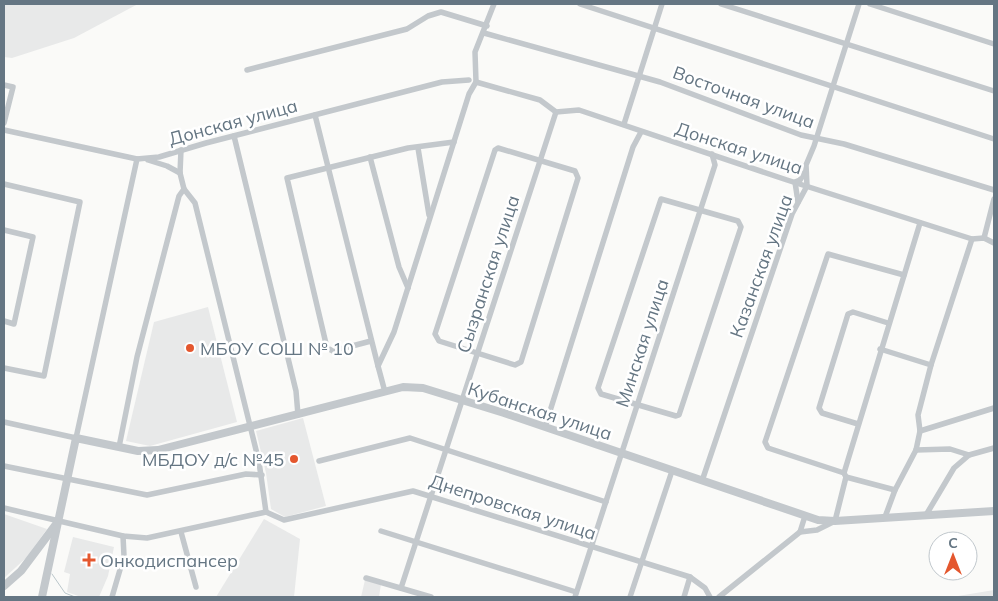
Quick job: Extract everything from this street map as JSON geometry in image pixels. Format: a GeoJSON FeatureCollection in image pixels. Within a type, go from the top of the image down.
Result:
{"type":"FeatureCollection","features":[{"type":"Feature","properties":{"kind":"street"},"geometry":{"type":"LineString","coordinates":[[378,366],[394,332],[469,94],[476,79],[475,52],[494,4]]}},
{"type":"Feature","properties":{"kind":"street"},"geometry":{"type":"LineString","coordinates":[[580,4],[994,138]]}},
{"type":"Feature","properties":{"kind":"street"},"geometry":{"type":"LineString","coordinates":[[624,124],[662,4]]}},
{"type":"Feature","properties":{"kind":"street"},"geometry":{"type":"LineString","coordinates":[[721,4],[994,91]]}},
{"type":"Feature","properties":{"kind":"street","name":"Казанская улица"},"geometry":{"type":"LineString","coordinates":[[702,481],[798,202],[807,186],[805,172],[859,4]]}},
{"type":"Feature","properties":{"kind":"street"},"geometry":{"type":"LineString","coordinates":[[870,4],[994,44]]}},
{"type":"Feature","properties":{"kind":"street"},"geometry":{"type":"LineString","coordinates":[[247,70],[407,29],[428,16],[441,12],[486,26]]}},
{"type":"Feature","properties":{"kind":"street","name":"Восточная улица"},"geometry":{"type":"LineString","coordinates":[[484,33],[638,78],[660,82],[815,139],[844,144],[994,190]]}},
{"type":"Feature","properties":{"kind":"street"},"geometry":{"type":"LineString","coordinates":[[469,94],[469,80],[476,79],[540,100],[556,112]]}},
{"type":"Feature","properties":{"kind":"street","name":"Донская улица"},"geometry":{"type":"LineString","coordinates":[[4,130],[140,159],[159,157],[442,82],[469,80]]}},
{"type":"Feature","properties":{"kind":"street"},"geometry":{"type":"LineString","coordinates":[[4,85],[13,87],[4,123]]}},
{"type":"Feature","properties":{"kind":"street","name":"Донская улица"},"geometry":{"type":"LineString","coordinates":[[556,112],[579,110],[920,223],[972,239],[984,238]]}},
{"type":"Feature","properties":{"kind":"street","name":"Сызранская улица"},"geometry":{"type":"LineString","coordinates":[[402,588],[556,112]]}},
{"type":"Feature","properties":{"kind":"street"},"geometry":{"type":"LineString","coordinates":[[316,115],[385,392]]}},
{"type":"Feature","properties":{"kind":"street"},"geometry":{"type":"LineString","coordinates":[[545,427],[633,147],[641,132]]}},
{"type":"Feature","properties":{"kind":"street"},"geometry":{"type":"LineString","coordinates":[[234,136],[296,391],[298,415]]}},
{"type":"Feature","properties":{"kind":"street"},"geometry":{"type":"LineString","coordinates":[[371,341],[330,350],[318,311],[287,182],[291,176],[328,167],[370,157],[454,142]]}},
{"type":"Feature","properties":{"kind":"street"},"geometry":{"type":"LineString","coordinates":[[418,148],[430,218]]}},
{"type":"Feature","properties":{"kind":"street"},"geometry":{"type":"LineString","coordinates":[[501,148],[540,160],[575,171],[578,178],[521,362],[515,365],[439,341],[435,334],[495,150],[501,148]]}},
{"type":"Feature","properties":{"kind":"street"},"geometry":{"type":"LineString","coordinates":[[181,150],[180,174],[184,189],[194,202],[262,475],[266,512]]}},
{"type":"Feature","properties":{"kind":"street","name":"Минская улица"},"geometry":{"type":"LineString","coordinates":[[576,595],[701,211],[715,165],[712,154]]}},
{"type":"Feature","properties":{"kind":"street"},"geometry":{"type":"LineString","coordinates":[[370,157],[399,267],[408,288]]}},
{"type":"Feature","properties":{"kind":"street"},"geometry":{"type":"LineString","coordinates":[[42,597],[76,438],[140,159],[166,166],[180,174]]}},
{"type":"Feature","properties":{"kind":"street"},"geometry":{"type":"LineString","coordinates":[[798,202],[795,182],[800,180],[805,172]]}},
{"type":"Feature","properties":{"kind":"street"},"geometry":{"type":"LineString","coordinates":[[4,184],[80,202],[44,376],[4,368]]}},
{"type":"Feature","properties":{"kind":"street"},"geometry":{"type":"LineString","coordinates":[[119,447],[137,357],[180,196],[184,189]]}},
{"type":"Feature","properties":{"kind":"street"},"geometry":{"type":"LineString","coordinates":[[664,199],[701,211],[738,221],[741,228],[679,415],[673,416],[601,394],[598,388],[658,202],[664,199]]}},
{"type":"Feature","properties":{"kind":"street"},"geometry":{"type":"LineString","coordinates":[[994,200],[984,238],[994,243]]}},
{"type":"Feature","properties":{"kind":"street"},"geometry":{"type":"LineString","coordinates":[[720,597],[800,532],[817,530],[835,521],[858,424],[920,223]]}},
{"type":"Feature","properties":{"kind":"street"},"geometry":{"type":"LineString","coordinates":[[4,230],[33,237],[14,324],[4,322]]}},
{"type":"Feature","properties":{"kind":"street"},"geometry":{"type":"LineString","coordinates":[[885,518],[895,490],[916,450],[920,431],[918,415],[931,365],[972,239]]}},
{"type":"Feature","properties":{"kind":"street"},"geometry":{"type":"LineString","coordinates":[[895,490],[768,448],[765,442],[828,254],[904,275]]}},
{"type":"Feature","properties":{"kind":"street"},"geometry":{"type":"LineString","coordinates":[[858,424],[822,413],[819,408],[848,314],[853,312],[888,323]]}},
{"type":"Feature","properties":{"kind":"street"},"geometry":{"type":"LineString","coordinates":[[880,349],[931,365]]}},
{"type":"Feature","properties":{"kind":"street","name":"Кубанская улица"},"geometry":{"type":"LineString","coordinates":[[4,422],[138,451],[158,450],[414,386],[545,427],[805,516],[835,521],[994,511]]}},
{"type":"Feature","properties":{"kind":"street"},"geometry":{"type":"LineString","coordinates":[[920,431],[994,408]]}},
{"type":"Feature","properties":{"kind":"street"},"geometry":{"type":"LineString","coordinates":[[319,460],[410,438],[606,502]]}},
{"type":"Feature","properties":{"kind":"street"},"geometry":{"type":"LineString","coordinates":[[916,450],[950,450],[969,455],[994,448]]}},
{"type":"Feature","properties":{"kind":"street"},"geometry":{"type":"LineString","coordinates":[[926,515],[949,476],[969,455]]}},
{"type":"Feature","properties":{"kind":"street"},"geometry":{"type":"LineString","coordinates":[[4,466],[147,495],[246,474],[262,475]]}},
{"type":"Feature","properties":{"kind":"street"},"geometry":{"type":"LineString","coordinates":[[630,597],[672,471]]}},
{"type":"Feature","properties":{"kind":"street","name":"Днепровская улица"},"geometry":{"type":"LineString","coordinates":[[4,508],[123,536],[157,537],[266,512],[284,520],[413,491],[641,564],[690,577],[705,588],[710,597]]}},
{"type":"Feature","properties":{"kind":"street"},"geometry":{"type":"LineString","coordinates":[[800,532],[805,516]]}},
{"type":"Feature","properties":{"kind":"street"},"geometry":{"type":"LineString","coordinates":[[4,586],[21,571],[58,522]]}},
{"type":"Feature","properties":{"kind":"street"},"geometry":{"type":"LineString","coordinates":[[380,531],[576,595]]}},
{"type":"Feature","properties":{"kind":"street"},"geometry":{"type":"LineString","coordinates":[[181,532],[196,587]]}},
{"type":"Feature","properties":{"kind":"street"},"geometry":{"type":"LineString","coordinates":[[112,597],[124,556],[123,536]]}},
{"type":"Feature","properties":{"kind":"street"},"geometry":{"type":"LineString","coordinates":[[684,597],[690,577]]}},
{"type":"Feature","properties":{"kind":"street"},"geometry":{"type":"LineString","coordinates":[[366,578],[432,597]]}},
{"type":"Feature","properties":{"kind":"shaded area"},"geometry":{"type":"Polygon","coordinates":[[[4,4],[138,4],[74,38],[12,58],[4,57],[4,4]]]}},
{"type":"Feature","properties":{"kind":"shaded area"},"geometry":{"type":"Polygon","coordinates":[[[208,307],[237,422],[150,446],[126,441],[154,322],[208,307]]]}},
{"type":"Feature","properties":{"kind":"shaded area"},"geometry":{"type":"Polygon","coordinates":[[[303,418],[326,506],[285,517],[271,509],[266,473],[256,431],[303,418]]]}},
{"type":"Feature","properties":{"kind":"shaded area"},"geometry":{"type":"Polygon","coordinates":[[[4,514],[47,529],[26,558],[4,578],[4,514]]]}},
{"type":"Feature","properties":{"kind":"shaded area"},"geometry":{"type":"Polygon","coordinates":[[[264,519],[300,539],[294,597],[216,597],[264,519]]]}},
{"type":"Feature","properties":{"kind":"shaded area","name":"Онкодиспансер"},"geometry":{"type":"Polygon","coordinates":[[[73,537],[114,547],[108,576],[99,597],[81,597],[67,592],[70,574],[64,572],[73,537]]]}},
{"type":"Feature","properties":{"kind":"shaded area"},"geometry":{"type":"Polygon","coordinates":[[[365,580],[381,584],[379,597],[361,597],[365,580]]]}},
{"type":"Feature","properties":{"kind":"shaded area"},"geometry":{"type":"Polygon","coordinates":[[[994,590],[994,597],[953,597],[958,596],[994,590]]]}},
{"type":"Feature","properties":{"kind":"waterway"},"geometry":{"type":"LineString","coordinates":[[52,574],[65,593],[75,597]]}},
{"type":"Feature","properties":{"kind":"place","name":"МБОУ СОШ № 10"},"geometry":{"type":"Point","coordinates":[190,348]}},
{"type":"Feature","properties":{"kind":"place","name":"МБДОУ д/с №45"},"geometry":{"type":"Point","coordinates":[294,459]}},
{"type":"Feature","properties":{"kind":"place","name":"Онкодиспансер"},"geometry":{"type":"Point","coordinates":[89,560]}}]}
